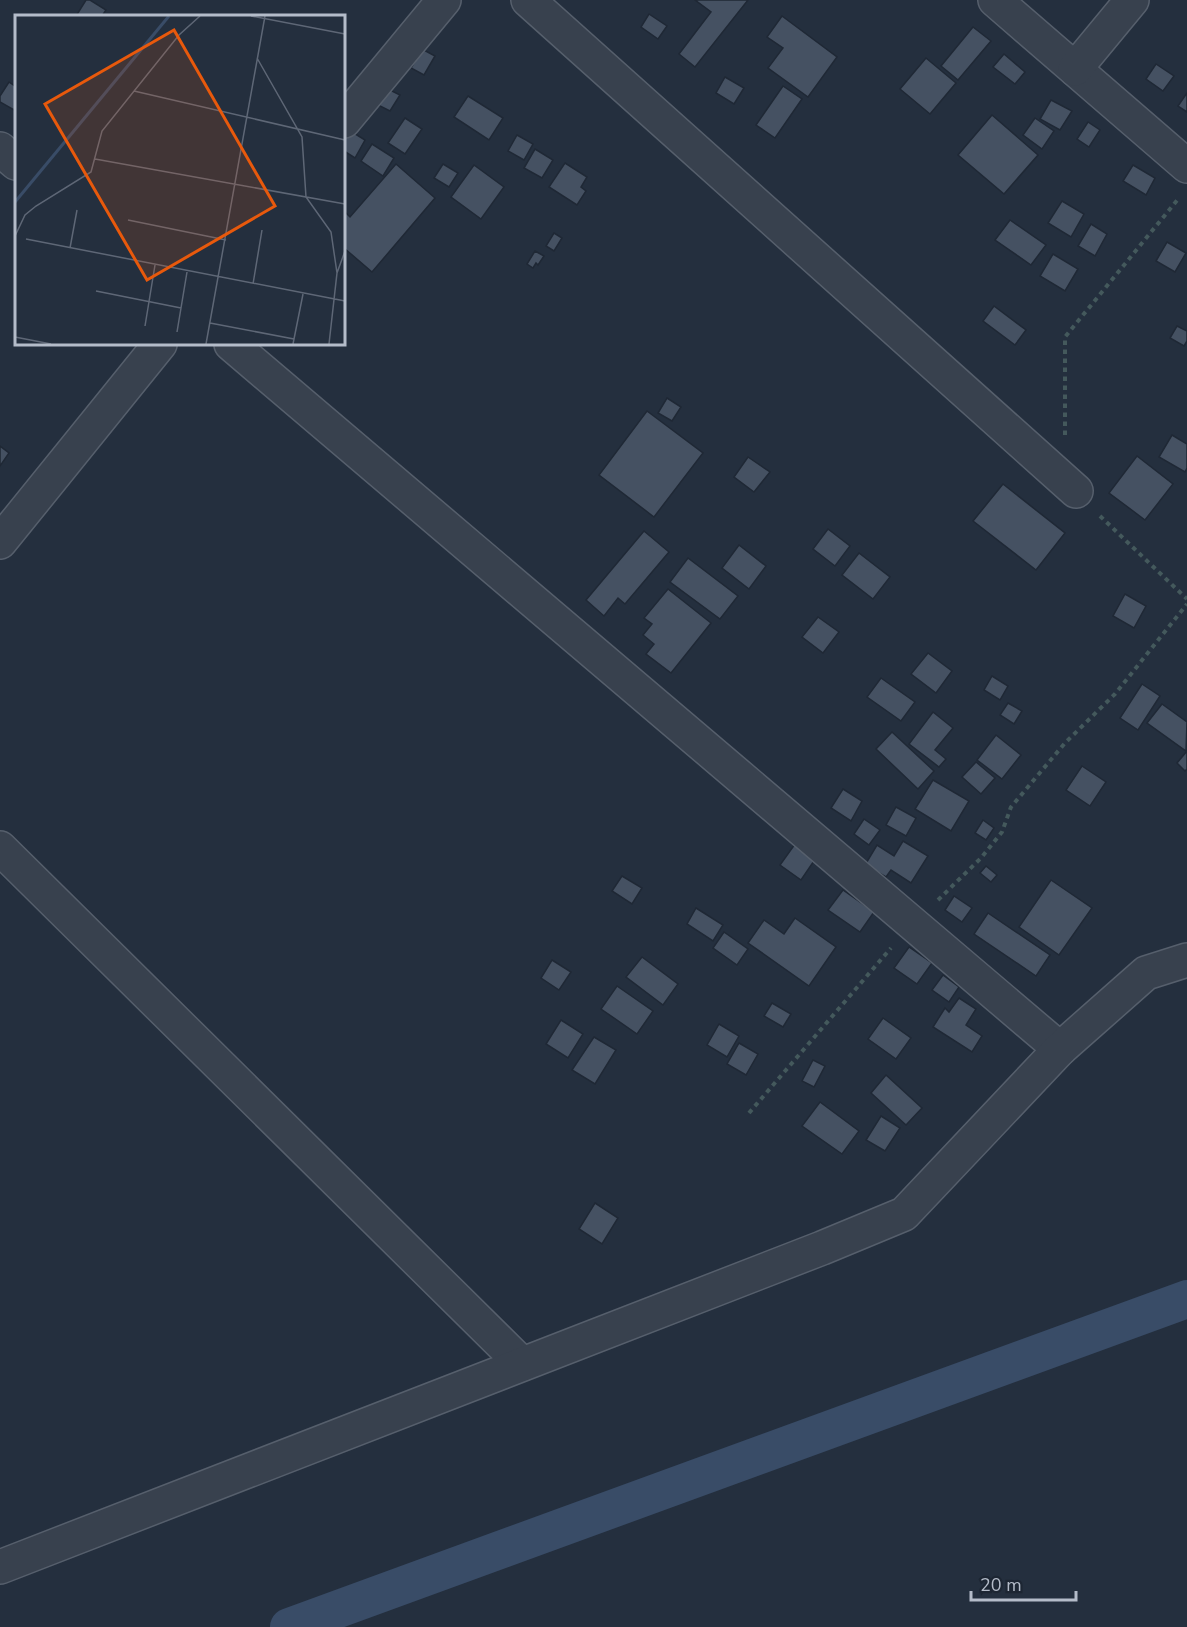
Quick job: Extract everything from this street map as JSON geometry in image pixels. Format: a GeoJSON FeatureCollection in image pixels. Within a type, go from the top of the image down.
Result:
{"type":"FeatureCollection","features":[{"type":"Feature","properties":{"kind":"street"},"geometry":{"type":"LineString","coordinates":[[345,120],[444,0]]}},
{"type":"Feature","properties":{"kind":"street"},"geometry":{"type":"LineString","coordinates":[[528,0],[1076,491]]}},
{"type":"Feature","properties":{"kind":"street"},"geometry":{"type":"LineString","coordinates":[[995,0],[1187,166]]}},
{"type":"Feature","properties":{"kind":"street"},"geometry":{"type":"LineString","coordinates":[[1075,69],[1132,0]]}},
{"type":"Feature","properties":{"kind":"street"},"geometry":{"type":"LineString","coordinates":[[0,149],[15,162]]}},
{"type":"Feature","properties":{"kind":"street"},"geometry":{"type":"LineString","coordinates":[[0,542],[159,345]]}},
{"type":"Feature","properties":{"kind":"street"},"geometry":{"type":"LineString","coordinates":[[232,345],[1060,1049]]}},
{"type":"Feature","properties":{"kind":"street"},"geometry":{"type":"LineString","coordinates":[[0,848],[522,1364]]}},
{"type":"Feature","properties":{"kind":"street"},"geometry":{"type":"LineString","coordinates":[[0,1567],[822,1248],[904,1214],[1060,1049],[1146,974],[1187,960]]}},
{"type":"Feature","properties":{"kind":"path"},"geometry":{"type":"LineString","coordinates":[[1065,439],[1065,336],[1179,198]]}},
{"type":"Feature","properties":{"kind":"path"},"geometry":{"type":"LineString","coordinates":[[1076,491],[1115,533],[1187,599]]}},
{"type":"Feature","properties":{"kind":"path"},"geometry":{"type":"LineString","coordinates":[[749,1113],[897,941],[981,858],[1002,832],[1011,807],[1065,743],[1115,694],[1187,604]]}},
{"type":"Feature","properties":{"kind":"building"},"geometry":{"type":"Polygon","coordinates":[[[86,0],[106,10],[103,15],[77,15],[86,0]]]}},
{"type":"Feature","properties":{"kind":"building"},"geometry":{"type":"Polygon","coordinates":[[[695,0],[748,0],[695,67],[679,54],[711,12],[695,0]]]}},
{"type":"Feature","properties":{"kind":"building"},"geometry":{"type":"Polygon","coordinates":[[[649,14],[667,26],[658,39],[641,27],[649,14]]]}},
{"type":"Feature","properties":{"kind":"building"},"geometry":{"type":"Polygon","coordinates":[[[782,16],[837,57],[808,97],[768,68],[783,48],[767,37],[782,16]]]}},
{"type":"Feature","properties":{"kind":"building"},"geometry":{"type":"Polygon","coordinates":[[[973,27],[991,41],[958,80],[941,66],[973,27]]]}},
{"type":"Feature","properties":{"kind":"building"},"geometry":{"type":"Polygon","coordinates":[[[422,49],[435,56],[424,75],[411,68],[422,49]]]}},
{"type":"Feature","properties":{"kind":"building"},"geometry":{"type":"Polygon","coordinates":[[[1004,54],[1025,72],[1015,84],[993,67],[1004,54]]]}},
{"type":"Feature","properties":{"kind":"building"},"geometry":{"type":"Polygon","coordinates":[[[926,58],[956,83],[930,114],[900,89],[926,58]]]}},
{"type":"Feature","properties":{"kind":"building"},"geometry":{"type":"Polygon","coordinates":[[[1156,64],[1174,76],[1163,91],[1146,79],[1156,64]]]}},
{"type":"Feature","properties":{"kind":"building"},"geometry":{"type":"Polygon","coordinates":[[[725,77],[744,88],[734,104],[716,93],[725,77]]]}},
{"type":"Feature","properties":{"kind":"building"},"geometry":{"type":"Polygon","coordinates":[[[9,82],[15,86],[14,110],[0,102],[0,96],[9,82]]]}},
{"type":"Feature","properties":{"kind":"building"},"geometry":{"type":"Polygon","coordinates":[[[783,86],[802,99],[775,138],[756,125],[783,86]]]}},
{"type":"Feature","properties":{"kind":"building"},"geometry":{"type":"Polygon","coordinates":[[[386,88],[400,95],[390,111],[376,104],[386,88]]]}},
{"type":"Feature","properties":{"kind":"building"},"geometry":{"type":"Polygon","coordinates":[[[1187,93],[1187,112],[1178,106],[1187,93]]]}},
{"type":"Feature","properties":{"kind":"building"},"geometry":{"type":"Polygon","coordinates":[[[468,96],[503,118],[489,140],[454,117],[468,96]]]}},
{"type":"Feature","properties":{"kind":"building"},"geometry":{"type":"Polygon","coordinates":[[[1051,100],[1072,111],[1060,130],[1040,119],[1051,100]]]}},
{"type":"Feature","properties":{"kind":"building"},"geometry":{"type":"Polygon","coordinates":[[[992,115],[1038,155],[1004,194],[958,155],[992,115]]]}},
{"type":"Feature","properties":{"kind":"building"},"geometry":{"type":"Polygon","coordinates":[[[405,118],[422,129],[405,154],[388,143],[405,118]]]}},
{"type":"Feature","properties":{"kind":"building"},"geometry":{"type":"Polygon","coordinates":[[[1035,118],[1054,131],[1042,149],[1023,135],[1035,118]]]}},
{"type":"Feature","properties":{"kind":"building"},"geometry":{"type":"Polygon","coordinates":[[[1088,122],[1100,130],[1089,147],[1077,139],[1088,122]]]}},
{"type":"Feature","properties":{"kind":"building"},"geometry":{"type":"Polygon","coordinates":[[[349,130],[365,140],[355,158],[345,152],[345,138],[349,130]]]}},
{"type":"Feature","properties":{"kind":"building"},"geometry":{"type":"Polygon","coordinates":[[[517,135],[533,144],[524,160],[508,151],[517,135]]]}},
{"type":"Feature","properties":{"kind":"building"},"geometry":{"type":"Polygon","coordinates":[[[372,144],[394,158],[383,176],[361,161],[372,144]]]}},
{"type":"Feature","properties":{"kind":"building"},"geometry":{"type":"Polygon","coordinates":[[[535,149],[553,160],[542,178],[524,168],[535,149]]]}},
{"type":"Feature","properties":{"kind":"building"},"geometry":{"type":"Polygon","coordinates":[[[565,163],[587,177],[581,187],[586,191],[577,205],[549,187],[565,163]]]}},
{"type":"Feature","properties":{"kind":"building"},"geometry":{"type":"Polygon","coordinates":[[[396,164],[435,198],[372,272],[345,249],[345,212],[350,217],[396,164]]]}},
{"type":"Feature","properties":{"kind":"building"},"geometry":{"type":"Polygon","coordinates":[[[443,164],[458,173],[449,187],[434,178],[443,164]]]}},
{"type":"Feature","properties":{"kind":"building"},"geometry":{"type":"Polygon","coordinates":[[[474,165],[504,187],[481,219],[451,197],[474,165]]]}},
{"type":"Feature","properties":{"kind":"building"},"geometry":{"type":"Polygon","coordinates":[[[1133,165],[1155,178],[1146,195],[1123,181],[1133,165]]]}},
{"type":"Feature","properties":{"kind":"building"},"geometry":{"type":"Polygon","coordinates":[[[1062,201],[1084,214],[1071,237],[1048,223],[1062,201]]]}},
{"type":"Feature","properties":{"kind":"building"},"geometry":{"type":"Polygon","coordinates":[[[1010,220],[1046,245],[1031,265],[995,240],[1010,220]]]}},
{"type":"Feature","properties":{"kind":"building"},"geometry":{"type":"Polygon","coordinates":[[[1091,224],[1107,234],[1095,256],[1078,246],[1091,224]]]}},
{"type":"Feature","properties":{"kind":"building"},"geometry":{"type":"Polygon","coordinates":[[[554,233],[562,238],[554,251],[546,246],[554,233]]]}},
{"type":"Feature","properties":{"kind":"building"},"geometry":{"type":"Polygon","coordinates":[[[1167,242],[1186,253],[1175,272],[1156,261],[1167,242]]]}},
{"type":"Feature","properties":{"kind":"building"},"geometry":{"type":"Polygon","coordinates":[[[535,251],[544,256],[533,268],[527,264],[535,251]]]}},
{"type":"Feature","properties":{"kind":"building"},"geometry":{"type":"Polygon","coordinates":[[[1053,254],[1078,269],[1065,291],[1040,276],[1053,254]]]}},
{"type":"Feature","properties":{"kind":"building"},"geometry":{"type":"Polygon","coordinates":[[[994,306],[1026,330],[1015,345],[983,321],[994,306]]]}},
{"type":"Feature","properties":{"kind":"building"},"geometry":{"type":"Polygon","coordinates":[[[1177,326],[1187,331],[1187,341],[1184,346],[1170,338],[1177,326]]]}},
{"type":"Feature","properties":{"kind":"building"},"geometry":{"type":"Polygon","coordinates":[[[667,398],[681,407],[672,421],[658,413],[667,398]]]}},
{"type":"Feature","properties":{"kind":"building"},"geometry":{"type":"Polygon","coordinates":[[[647,411],[703,453],[654,517],[599,475],[647,411]]]}},
{"type":"Feature","properties":{"kind":"building"},"geometry":{"type":"Polygon","coordinates":[[[1172,435],[1187,444],[1185,472],[1159,457],[1172,435]]]}},
{"type":"Feature","properties":{"kind":"building"},"geometry":{"type":"Polygon","coordinates":[[[0,446],[9,453],[0,466],[0,446]]]}},
{"type":"Feature","properties":{"kind":"building"},"geometry":{"type":"Polygon","coordinates":[[[1137,456],[1173,484],[1145,520],[1109,493],[1137,456]]]}},
{"type":"Feature","properties":{"kind":"building"},"geometry":{"type":"Polygon","coordinates":[[[748,457],[770,472],[754,492],[734,477],[748,457]]]}},
{"type":"Feature","properties":{"kind":"building"},"geometry":{"type":"Polygon","coordinates":[[[1003,484],[1065,533],[1036,570],[973,521],[1003,484]]]}},
{"type":"Feature","properties":{"kind":"building"},"geometry":{"type":"Polygon","coordinates":[[[828,529],[850,546],[835,566],[813,549],[828,529]]]}},
{"type":"Feature","properties":{"kind":"building"},"geometry":{"type":"Polygon","coordinates":[[[644,531],[669,552],[625,604],[618,598],[604,616],[586,600],[644,531]]]}},
{"type":"Feature","properties":{"kind":"building"},"geometry":{"type":"Polygon","coordinates":[[[739,545],[766,566],[749,589],[722,568],[739,545]]]}},
{"type":"Feature","properties":{"kind":"building"},"geometry":{"type":"Polygon","coordinates":[[[859,553],[890,577],[873,599],[842,575],[859,553]]]}},
{"type":"Feature","properties":{"kind":"building"},"geometry":{"type":"Polygon","coordinates":[[[688,558],[738,596],[720,619],[670,582],[688,558]]]}},
{"type":"Feature","properties":{"kind":"building"},"geometry":{"type":"Polygon","coordinates":[[[668,589],[711,623],[671,673],[646,654],[654,644],[643,635],[652,624],[644,618],[668,589]]]}},
{"type":"Feature","properties":{"kind":"building"},"geometry":{"type":"Polygon","coordinates":[[[1125,594],[1146,606],[1134,628],[1113,616],[1125,594]]]}},
{"type":"Feature","properties":{"kind":"building"},"geometry":{"type":"Polygon","coordinates":[[[818,617],[839,632],[823,653],[802,637],[818,617]]]}},
{"type":"Feature","properties":{"kind":"building"},"geometry":{"type":"Polygon","coordinates":[[[928,653],[952,671],[936,693],[911,674],[928,653]]]}},
{"type":"Feature","properties":{"kind":"building"},"geometry":{"type":"Polygon","coordinates":[[[992,676],[1008,686],[1000,700],[984,690],[992,676]]]}},
{"type":"Feature","properties":{"kind":"building"},"geometry":{"type":"Polygon","coordinates":[[[881,678],[915,702],[901,721],[867,697],[881,678]]]}},
{"type":"Feature","properties":{"kind":"building"},"geometry":{"type":"Polygon","coordinates":[[[1142,684],[1160,696],[1138,730],[1120,718],[1142,684]]]}},
{"type":"Feature","properties":{"kind":"building"},"geometry":{"type":"Polygon","coordinates":[[[1008,703],[1022,711],[1014,724],[1000,715],[1008,703]]]}},
{"type":"Feature","properties":{"kind":"building"},"geometry":{"type":"Polygon","coordinates":[[[1162,704],[1187,722],[1186,751],[1147,723],[1162,704]]]}},
{"type":"Feature","properties":{"kind":"building"},"geometry":{"type":"Polygon","coordinates":[[[933,712],[953,728],[935,750],[946,759],[939,767],[909,744],[933,712]]]}},
{"type":"Feature","properties":{"kind":"building"},"geometry":{"type":"Polygon","coordinates":[[[892,732],[934,771],[918,789],[876,749],[892,732]]]}},
{"type":"Feature","properties":{"kind":"building"},"geometry":{"type":"Polygon","coordinates":[[[996,735],[1021,755],[1002,779],[977,760],[996,735]]]}},
{"type":"Feature","properties":{"kind":"building"},"geometry":{"type":"Polygon","coordinates":[[[1187,751],[1187,769],[1185,771],[1177,763],[1187,751]]]}},
{"type":"Feature","properties":{"kind":"building"},"geometry":{"type":"Polygon","coordinates":[[[976,762],[995,778],[981,794],[962,777],[976,762]]]}},
{"type":"Feature","properties":{"kind":"building"},"geometry":{"type":"Polygon","coordinates":[[[1082,766],[1106,782],[1090,806],[1066,790],[1082,766]]]}},
{"type":"Feature","properties":{"kind":"building"},"geometry":{"type":"Polygon","coordinates":[[[933,780],[969,801],[951,831],[915,809],[933,780]]]}},
{"type":"Feature","properties":{"kind":"building"},"geometry":{"type":"Polygon","coordinates":[[[843,789],[862,801],[851,821],[831,808],[843,789]]]}},
{"type":"Feature","properties":{"kind":"building"},"geometry":{"type":"Polygon","coordinates":[[[896,807],[916,818],[906,836],[886,825],[896,807]]]}},
{"type":"Feature","properties":{"kind":"building"},"geometry":{"type":"Polygon","coordinates":[[[864,819],[880,830],[869,845],[854,834],[864,819]]]}},
{"type":"Feature","properties":{"kind":"building"},"geometry":{"type":"Polygon","coordinates":[[[983,820],[994,828],[986,840],[975,833],[983,820]]]}},
{"type":"Feature","properties":{"kind":"building"},"geometry":{"type":"Polygon","coordinates":[[[903,841],[928,856],[911,883],[891,870],[886,877],[865,865],[877,845],[894,856],[903,841]]]}},
{"type":"Feature","properties":{"kind":"building"},"geometry":{"type":"Polygon","coordinates":[[[795,844],[816,858],[801,880],[780,865],[795,844]]]}},
{"type":"Feature","properties":{"kind":"building"},"geometry":{"type":"Polygon","coordinates":[[[986,866],[997,875],[991,882],[980,873],[986,866]]]}},
{"type":"Feature","properties":{"kind":"building"},"geometry":{"type":"Polygon","coordinates":[[[622,876],[642,888],[632,904],[612,891],[622,876]]]}},
{"type":"Feature","properties":{"kind":"building"},"geometry":{"type":"Polygon","coordinates":[[[1051,880],[1092,908],[1059,955],[1019,927],[1051,880]]]}},
{"type":"Feature","properties":{"kind":"building"},"geometry":{"type":"Polygon","coordinates":[[[843,890],[874,912],[860,932],[828,910],[843,890]]]}},
{"type":"Feature","properties":{"kind":"building"},"geometry":{"type":"Polygon","coordinates":[[[954,896],[972,908],[962,922],[945,910],[954,896]]]}},
{"type":"Feature","properties":{"kind":"building"},"geometry":{"type":"Polygon","coordinates":[[[696,908],[723,925],[713,941],[687,924],[696,908]]]}},
{"type":"Feature","properties":{"kind":"building"},"geometry":{"type":"Polygon","coordinates":[[[988,913],[1050,955],[1036,976],[974,934],[988,913]]]}},
{"type":"Feature","properties":{"kind":"building"},"geometry":{"type":"Polygon","coordinates":[[[795,918],[836,947],[809,986],[748,943],[764,920],[784,934],[795,918]]]}},
{"type":"Feature","properties":{"kind":"building"},"geometry":{"type":"Polygon","coordinates":[[[724,932],[748,949],[737,965],[713,948],[724,932]]]}},
{"type":"Feature","properties":{"kind":"building"},"geometry":{"type":"Polygon","coordinates":[[[909,947],[932,963],[917,984],[894,968],[909,947]]]}},
{"type":"Feature","properties":{"kind":"building"},"geometry":{"type":"Polygon","coordinates":[[[642,957],[678,984],[663,1005],[626,977],[642,957]]]}},
{"type":"Feature","properties":{"kind":"building"},"geometry":{"type":"Polygon","coordinates":[[[552,960],[571,972],[559,990],[541,978],[552,960]]]}},
{"type":"Feature","properties":{"kind":"building"},"geometry":{"type":"Polygon","coordinates":[[[943,975],[959,987],[949,1002],[932,990],[943,975]]]}},
{"type":"Feature","properties":{"kind":"building"},"geometry":{"type":"Polygon","coordinates":[[[617,986],[653,1011],[637,1034],[601,1009],[617,986]]]}},
{"type":"Feature","properties":{"kind":"building"},"geometry":{"type":"Polygon","coordinates":[[[959,998],[976,1009],[966,1025],[982,1036],[972,1052],[933,1027],[945,1008],[949,1012],[959,998]]]}},
{"type":"Feature","properties":{"kind":"building"},"geometry":{"type":"Polygon","coordinates":[[[772,1003],[791,1014],[783,1027],[764,1016],[772,1003]]]}},
{"type":"Feature","properties":{"kind":"building"},"geometry":{"type":"Polygon","coordinates":[[[883,1018],[911,1038],[896,1059],[868,1039],[883,1018]]]}},
{"type":"Feature","properties":{"kind":"building"},"geometry":{"type":"Polygon","coordinates":[[[561,1020],[583,1034],[568,1058],[546,1044],[561,1020]]]}},
{"type":"Feature","properties":{"kind":"building"},"geometry":{"type":"Polygon","coordinates":[[[719,1024],[739,1036],[727,1057],[707,1045],[719,1024]]]}},
{"type":"Feature","properties":{"kind":"building"},"geometry":{"type":"Polygon","coordinates":[[[594,1037],[616,1050],[595,1084],[572,1070],[594,1037]]]}},
{"type":"Feature","properties":{"kind":"building"},"geometry":{"type":"Polygon","coordinates":[[[739,1043],[758,1054],[746,1075],[727,1064],[739,1043]]]}},
{"type":"Feature","properties":{"kind":"building"},"geometry":{"type":"Polygon","coordinates":[[[813,1060],[825,1066],[814,1087],[802,1081],[813,1060]]]}},
{"type":"Feature","properties":{"kind":"building"},"geometry":{"type":"Polygon","coordinates":[[[886,1075],[922,1108],[906,1125],[871,1093],[886,1075]]]}},
{"type":"Feature","properties":{"kind":"building"},"geometry":{"type":"Polygon","coordinates":[[[820,1102],[859,1131],[842,1154],[802,1126],[820,1102]]]}},
{"type":"Feature","properties":{"kind":"building"},"geometry":{"type":"Polygon","coordinates":[[[881,1116],[900,1128],[885,1151],[866,1140],[881,1116]]]}},
{"type":"Feature","properties":{"kind":"building"},"geometry":{"type":"Polygon","coordinates":[[[595,1203],[618,1218],[602,1244],[579,1229],[595,1203]]]}},
{"type":"Feature","properties":{"kind":"waterway"},"geometry":{"type":"LineString","coordinates":[[289,1627],[1187,1299]]}}]}
